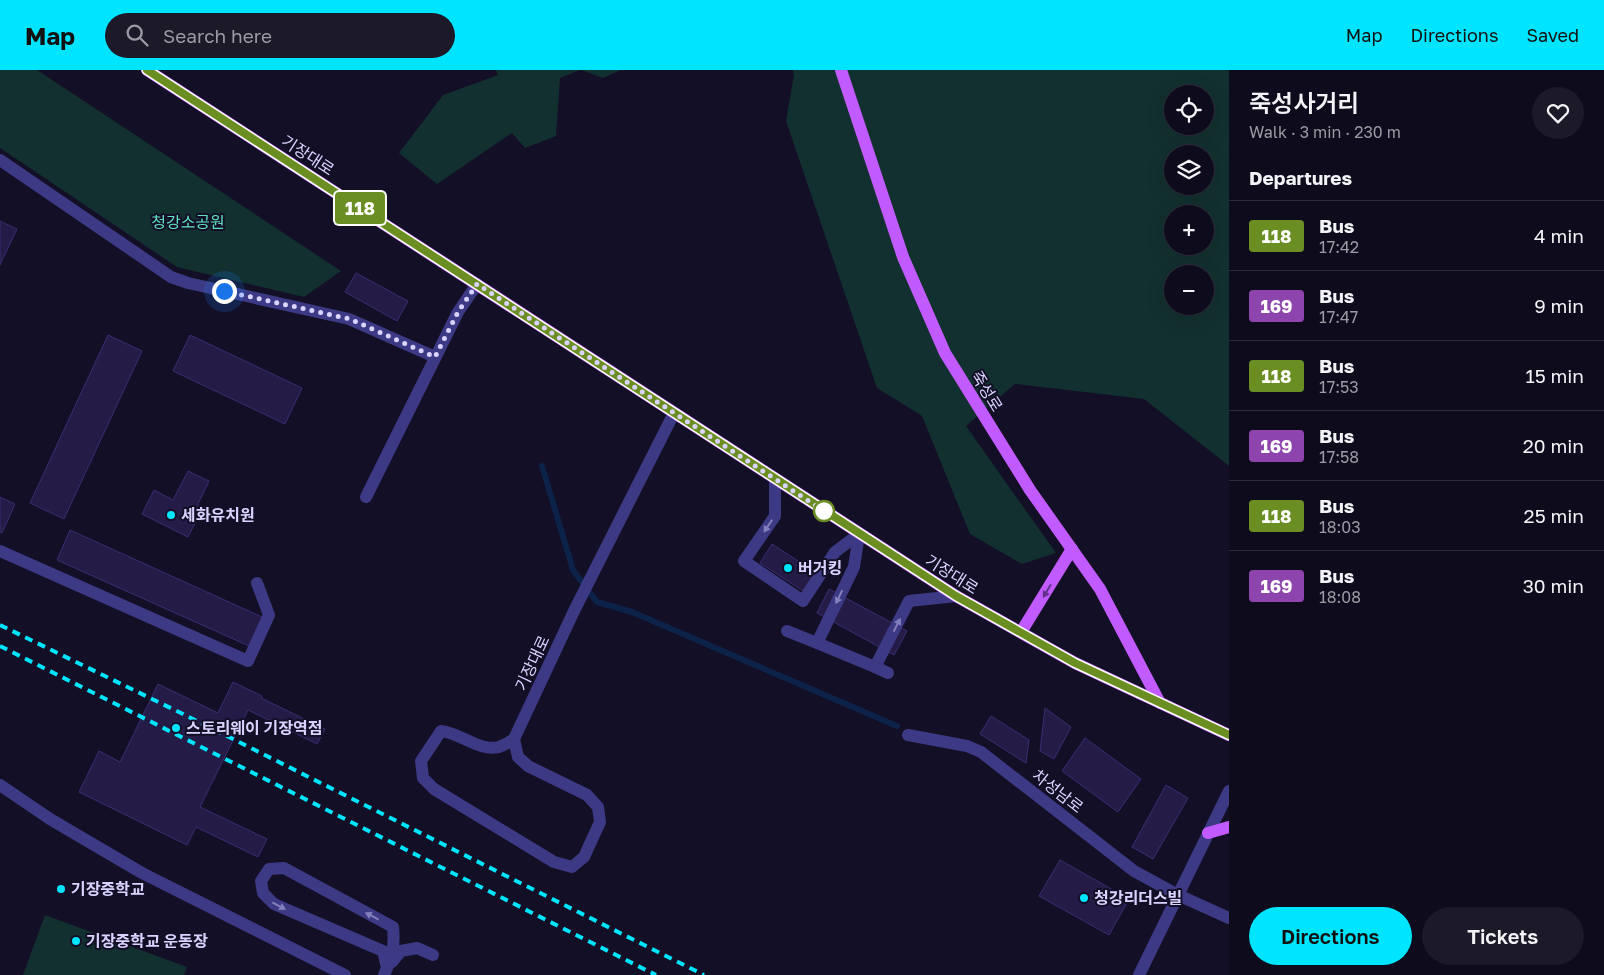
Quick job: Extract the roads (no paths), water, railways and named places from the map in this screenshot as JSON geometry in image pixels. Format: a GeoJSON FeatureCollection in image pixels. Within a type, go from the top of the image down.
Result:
{"type":"FeatureCollection","features":[{"type":"Feature","properties":{"kind":"main road","name":"기장대로"},"geometry":{"type":"LineString","coordinates":[[147,70],[956,596],[1075,663],[1229,735]]}},
{"type":"Feature","properties":{"kind":"main road","name":"죽성로"},"geometry":{"type":"LineString","coordinates":[[841,70],[903,257],[945,353],[1030,490],[1111,607],[1160,702]]}},
{"type":"Feature","properties":{"kind":"main road"},"geometry":{"type":"LineString","coordinates":[[1021,632],[1072,549]]}},
{"type":"Feature","properties":{"kind":"main road"},"geometry":{"type":"LineString","coordinates":[[1208,833],[1229,827]]}},
{"type":"Feature","properties":{"kind":"street"},"geometry":{"type":"LineString","coordinates":[[0,160],[171,277],[188,283],[350,319],[435,357]]}},
{"type":"Feature","properties":{"kind":"street"},"geometry":{"type":"LineString","coordinates":[[366,497],[458,312],[477,284]]}},
{"type":"Feature","properties":{"kind":"street","name":"기장대로"},"geometry":{"type":"LineString","coordinates":[[514,740],[574,611],[674,412]]}},
{"type":"Feature","properties":{"kind":"street"},"geometry":{"type":"LineString","coordinates":[[775,479],[774,516],[744,561],[803,600],[835,552],[859,534]]}},
{"type":"Feature","properties":{"kind":"street"},"geometry":{"type":"LineString","coordinates":[[817,643],[854,567],[859,534]]}},
{"type":"Feature","properties":{"kind":"street"},"geometry":{"type":"LineString","coordinates":[[0,551],[248,661],[269,615],[257,583]]}},
{"type":"Feature","properties":{"kind":"street"},"geometry":{"type":"LineString","coordinates":[[875,667],[909,601],[956,596]]}},
{"type":"Feature","properties":{"kind":"street"},"geometry":{"type":"LineString","coordinates":[[787,631],[888,673]]}},
{"type":"Feature","properties":{"kind":"street"},"geometry":{"type":"LineString","coordinates":[[441,731],[452,732],[486,748],[500,746],[514,740],[518,757],[528,766],[587,795],[598,807],[600,822],[584,858],[572,867],[554,862],[434,789],[423,778],[420,761],[441,731]]}},
{"type":"Feature","properties":{"kind":"street","name":"차성남로"},"geometry":{"type":"LineString","coordinates":[[908,735],[967,746],[981,752],[1134,871],[1229,918]]}},
{"type":"Feature","properties":{"kind":"street"},"geometry":{"type":"LineString","coordinates":[[0,785],[50,819],[142,874],[345,975]]}},
{"type":"Feature","properties":{"kind":"street"},"geometry":{"type":"LineString","coordinates":[[1139,975],[1229,791]]}},
{"type":"Feature","properties":{"kind":"street"},"geometry":{"type":"LineString","coordinates":[[284,868],[393,927],[395,945],[385,971],[383,951],[274,904],[263,893],[261,881],[269,869],[284,868]]}},
{"type":"Feature","properties":{"kind":"street"},"geometry":{"type":"LineString","coordinates":[[385,971],[401,951],[417,948],[433,955]]}},
{"type":"Feature","properties":{"kind":"waterway"},"geometry":{"type":"LineString","coordinates":[[542,466],[573,570],[597,602],[632,612],[897,726]]}},
{"type":"Feature","properties":{"kind":"railway"},"geometry":{"type":"LineString","coordinates":[[0,625],[183,714],[704,975]]}},
{"type":"Feature","properties":{"kind":"railway"},"geometry":{"type":"LineString","coordinates":[[0,646],[656,975]]}},
{"type":"Feature","properties":{"kind":"place","name":"세화유치원"},"geometry":{"type":"Point","coordinates":[171,515]}},
{"type":"Feature","properties":{"kind":"place","name":"버거킹"},"geometry":{"type":"Point","coordinates":[788,568]}},
{"type":"Feature","properties":{"kind":"place","name":"스토리웨이 기장역점"},"geometry":{"type":"Point","coordinates":[176,728]}},
{"type":"Feature","properties":{"kind":"place","name":"기장중학교"},"geometry":{"type":"Point","coordinates":[61,889]}},
{"type":"Feature","properties":{"kind":"place","name":"청강리더스빌"},"geometry":{"type":"Point","coordinates":[1084,898]}},
{"type":"Feature","properties":{"kind":"place","name":"기장중학교 운동장"},"geometry":{"type":"Point","coordinates":[76,941]}},
{"type":"Feature","properties":{"kind":"park label","name":"청강소공원"},"geometry":{"type":"Point","coordinates":[188,222]}}]}
